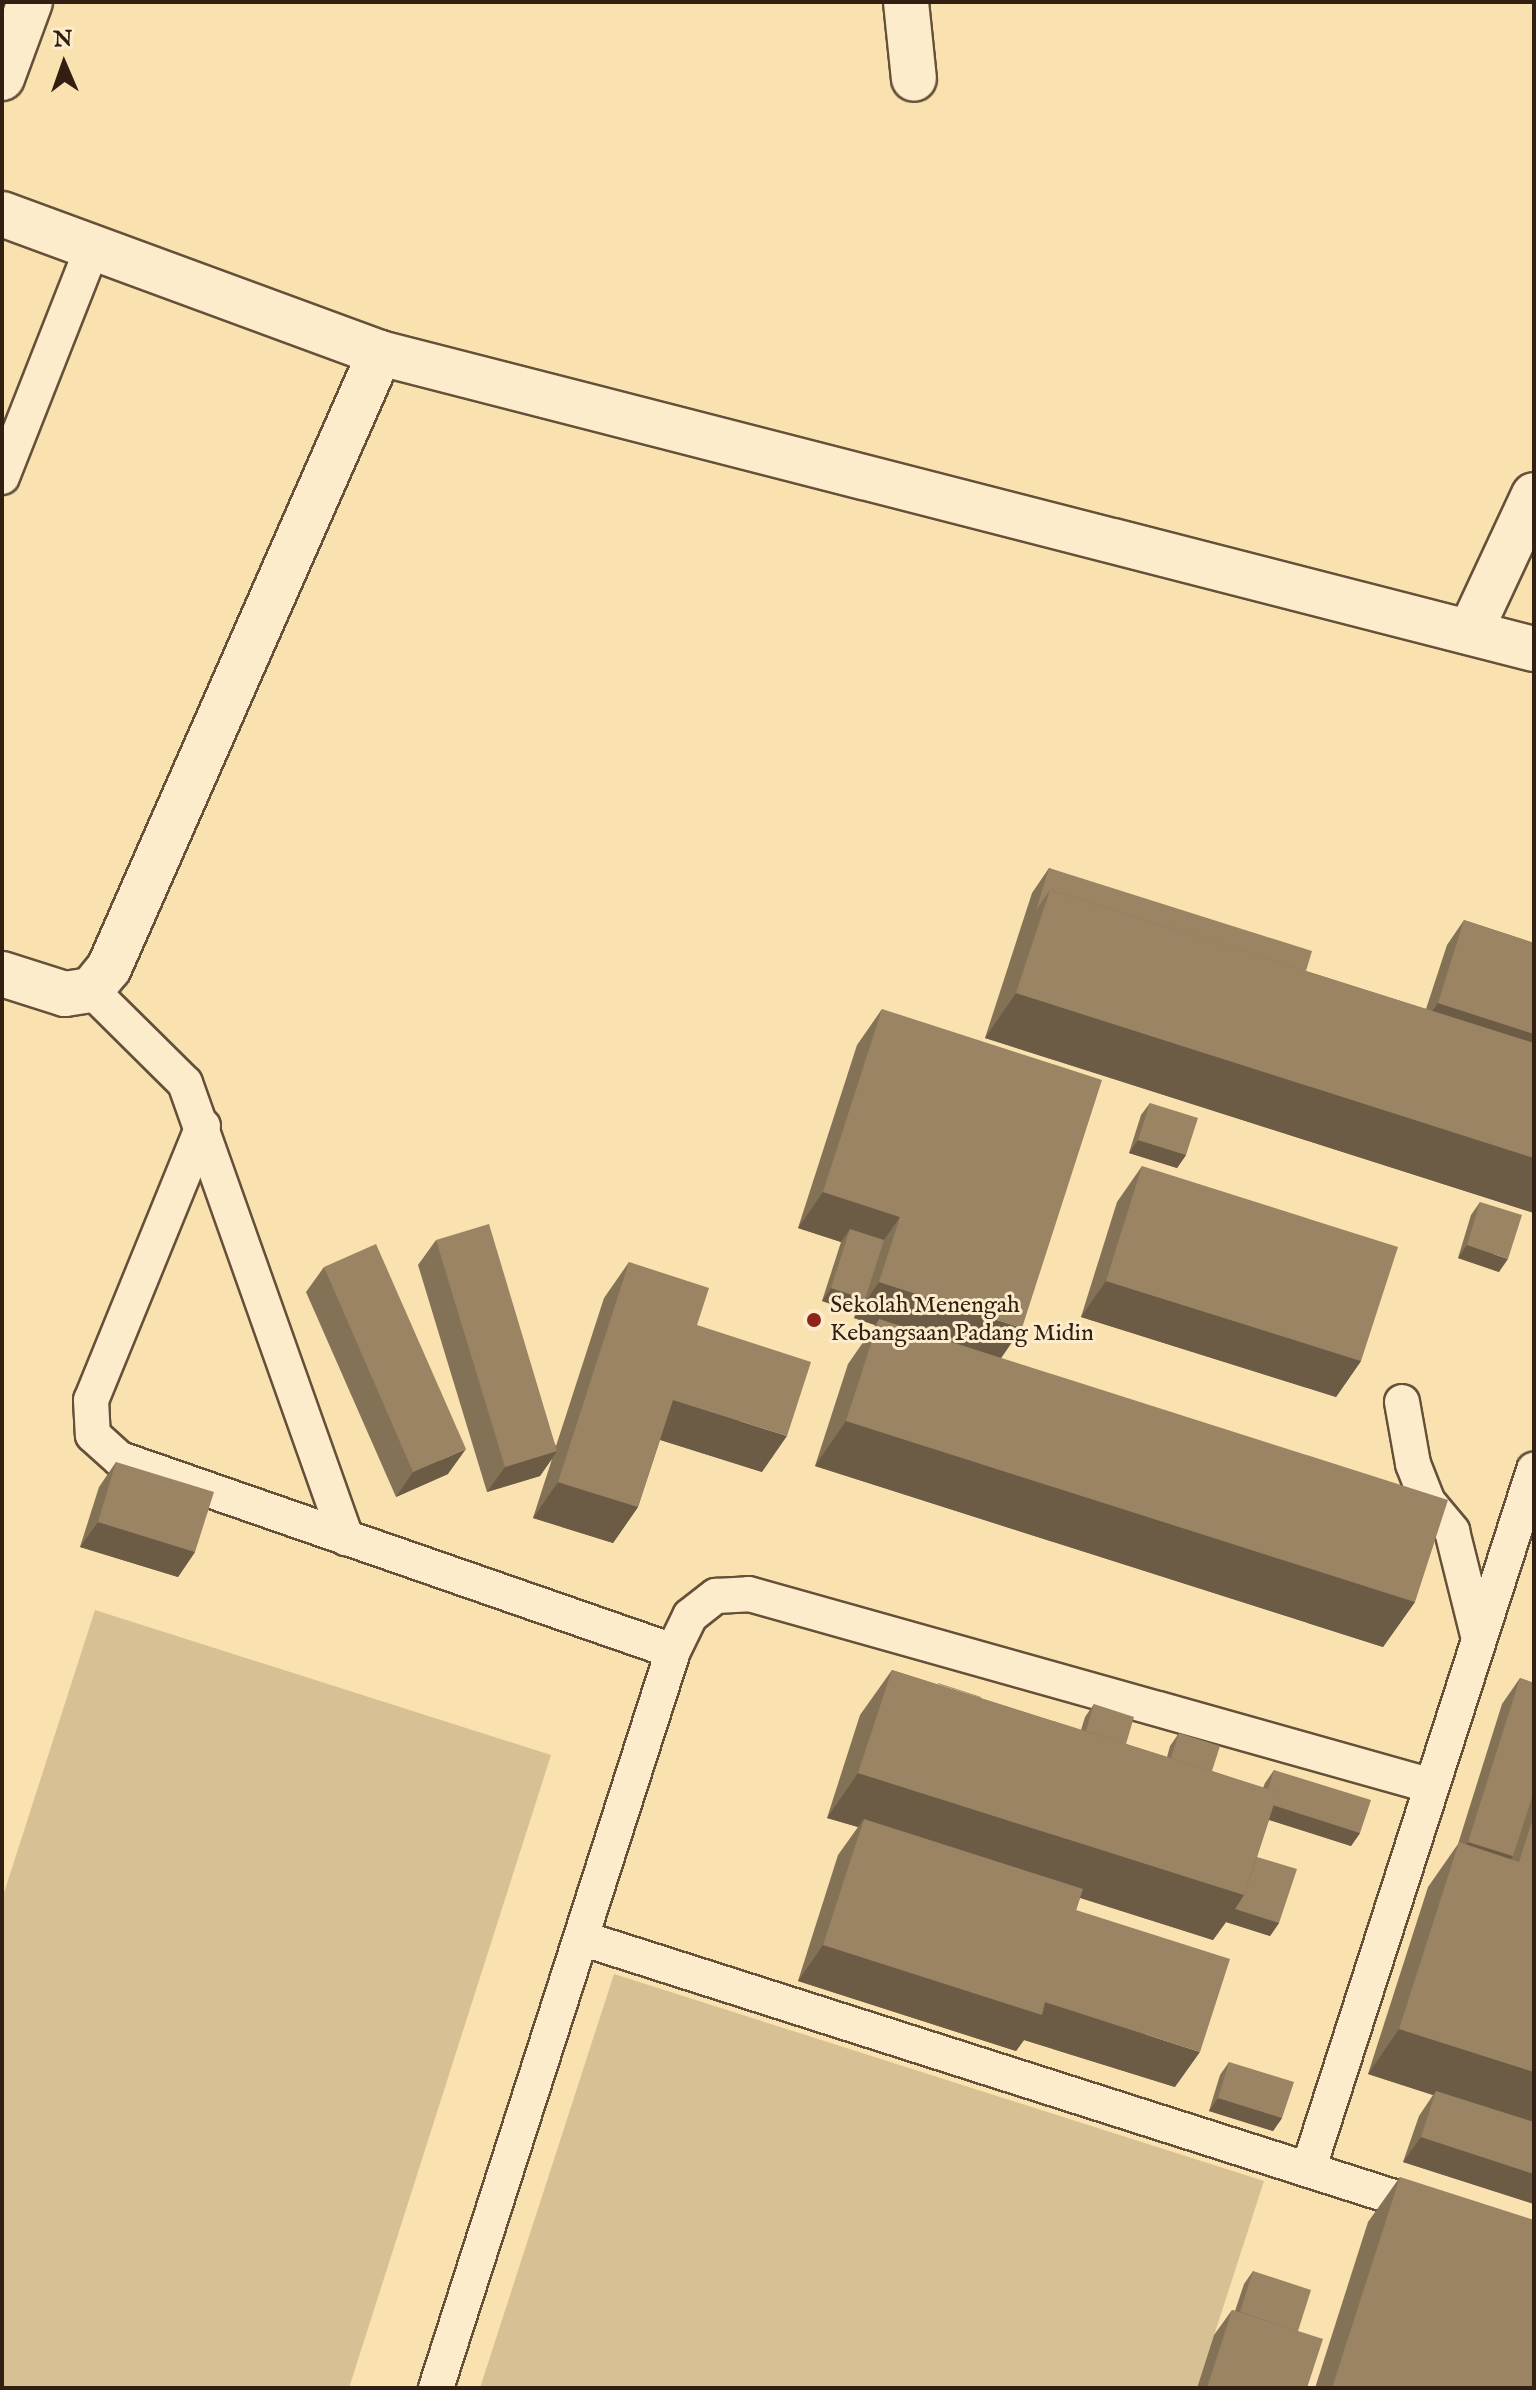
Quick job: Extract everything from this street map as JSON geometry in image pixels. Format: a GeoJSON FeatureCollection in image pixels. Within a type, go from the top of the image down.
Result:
{"type":"FeatureCollection","features":[{"type":"Feature","properties":{"kind":"street"},"geometry":{"type":"LineString","coordinates":[[2,78],[30,2]]}},
{"type":"Feature","properties":{"kind":"street"},"geometry":{"type":"LineString","coordinates":[[906,2],[914,79]]}},
{"type":"Feature","properties":{"kind":"street"},"geometry":{"type":"LineString","coordinates":[[2,214],[380,353],[1534,649]]}},
{"type":"Feature","properties":{"kind":"street"},"geometry":{"type":"LineString","coordinates":[[2,974],[65,994],[91,990],[109,968],[380,353]]}},
{"type":"Feature","properties":{"kind":"street"},"geometry":{"type":"LineString","coordinates":[[1470,632],[1534,495]]}},
{"type":"Feature","properties":{"kind":"lane"},"geometry":{"type":"LineString","coordinates":[[2,477],[92,248]]}},
{"type":"Feature","properties":{"kind":"lane"},"geometry":{"type":"LineString","coordinates":[[91,990],[185,1083],[203,1126],[346,1538]]}},
{"type":"Feature","properties":{"kind":"lane"},"geometry":{"type":"LineString","coordinates":[[203,1126],[91,1400],[93,1435],[120,1459],[673,1651]]}},
{"type":"Feature","properties":{"kind":"lane"},"geometry":{"type":"LineString","coordinates":[[1402,1402],[1413,1464],[1428,1502],[1452,1531],[1479,1639]]}},
{"type":"Feature","properties":{"kind":"lane"},"geometry":{"type":"LineString","coordinates":[[1308,2170],[1534,1470]]}},
{"type":"Feature","properties":{"kind":"lane"},"geometry":{"type":"LineString","coordinates":[[436,2388],[673,1651],[690,1616],[716,1596],[749,1594],[1432,1786]]}},
{"type":"Feature","properties":{"kind":"lane"},"geometry":{"type":"LineString","coordinates":[[581,1938],[1459,2218]]}},
{"type":"Feature","properties":{"kind":"shaded area"},"geometry":{"type":"Polygon","coordinates":[[[95,1610],[551,1755],[349,2388],[2,2388],[2,1899],[95,1610]]]}},
{"type":"Feature","properties":{"kind":"shaded area"},"geometry":{"type":"Polygon","coordinates":[[[614,1974],[1264,2181],[1197,2388],[480,2388],[614,1974]]]}},
{"type":"Feature","properties":{"kind":"building"},"geometry":{"type":"Polygon","coordinates":[[[1049,868],[1312,951],[1306,971],[1050,890],[1036,910],[1049,868]]]}},
{"type":"Feature","properties":{"kind":"building"},"geometry":{"type":"Polygon","coordinates":[[[1050,890],[1534,1043],[1534,1158],[1016,993],[1050,890]]]}},
{"type":"Feature","properties":{"kind":"building"},"geometry":{"type":"Polygon","coordinates":[[[1464,920],[1534,943],[1534,1034],[1438,1003],[1464,920]]]}},
{"type":"Feature","properties":{"kind":"building"},"geometry":{"type":"Polygon","coordinates":[[[882,1009],[1102,1080],[1022,1328],[879,1282],[900,1217],[823,1192],[882,1009]]]}},
{"type":"Feature","properties":{"kind":"building"},"geometry":{"type":"Polygon","coordinates":[[[1150,1103],[1198,1118],[1186,1155],[1138,1140],[1150,1103]]]}},
{"type":"Feature","properties":{"kind":"building"},"geometry":{"type":"Polygon","coordinates":[[[1142,1166],[1398,1247],[1361,1361],[1106,1281],[1142,1166]]]}},
{"type":"Feature","properties":{"kind":"building"},"geometry":{"type":"Polygon","coordinates":[[[1480,1202],[1522,1215],[1508,1259],[1467,1245],[1480,1202]]]}},
{"type":"Feature","properties":{"kind":"building"},"geometry":{"type":"Polygon","coordinates":[[[489,1224],[557,1451],[505,1467],[436,1240],[489,1224]]]}},
{"type":"Feature","properties":{"kind":"building"},"geometry":{"type":"Polygon","coordinates":[[[850,1229],[884,1240],[865,1299],[831,1288],[850,1229]]]}},
{"type":"Feature","properties":{"kind":"building"},"geometry":{"type":"Polygon","coordinates":[[[376,1244],[466,1449],[413,1472],[324,1267],[376,1244]]]}},
{"type":"Feature","properties":{"kind":"building"},"geometry":{"type":"Polygon","coordinates":[[[629,1262],[709,1288],[697,1325],[811,1362],[787,1436],[673,1400],[638,1507],[558,1482],[629,1262]]]}},
{"type":"Feature","properties":{"kind":"building"},"geometry":{"type":"Polygon","coordinates":[[[879,1319],[1448,1500],[1415,1602],[846,1421],[879,1319]]]}},
{"type":"Feature","properties":{"kind":"building"},"geometry":{"type":"Polygon","coordinates":[[[116,1462],[214,1492],[195,1552],[98,1522],[116,1462]]]}},
{"type":"Feature","properties":{"kind":"building"},"geometry":{"type":"Polygon","coordinates":[[[892,1670],[1278,1792],[1244,1895],[858,1773],[892,1670]]]}},
{"type":"Feature","properties":{"kind":"building"},"geometry":{"type":"Polygon","coordinates":[[[1520,1678],[1534,1683],[1534,1791],[1513,1856],[1468,1842],[1520,1678]]]}},
{"type":"Feature","properties":{"kind":"building"},"geometry":{"type":"Polygon","coordinates":[[[938,1684],[981,1697],[981,1698],[938,1684]]]}},
{"type":"Feature","properties":{"kind":"building"},"geometry":{"type":"Polygon","coordinates":[[[1094,1704],[1134,1717],[1126,1744],[1086,1731],[1094,1704]]]}},
{"type":"Feature","properties":{"kind":"building"},"geometry":{"type":"Polygon","coordinates":[[[1179,1733],[1220,1746],[1212,1771],[1171,1758],[1179,1733]]]}},
{"type":"Feature","properties":{"kind":"building"},"geometry":{"type":"Polygon","coordinates":[[[1274,1770],[1371,1800],[1360,1833],[1273,1805],[1278,1792],[1268,1789],[1274,1770]]]}},
{"type":"Feature","properties":{"kind":"building"},"geometry":{"type":"Polygon","coordinates":[[[1534,1815],[1534,2072],[1399,2029],[1459,1842],[1519,1862],[1534,1815]]]}},
{"type":"Feature","properties":{"kind":"building"},"geometry":{"type":"Polygon","coordinates":[[[864,1819],[1083,1889],[1076,1910],[1230,1959],[1200,2052],[1045,2002],[1042,2015],[823,1945],[864,1819]]]}},
{"type":"Feature","properties":{"kind":"building"},"geometry":{"type":"Polygon","coordinates":[[[1257,1857],[1297,1869],[1279,1923],[1235,1909],[1244,1895],[1257,1857]]]}},
{"type":"Feature","properties":{"kind":"building"},"geometry":{"type":"Polygon","coordinates":[[[1229,2062],[1294,2082],[1282,2118],[1218,2098],[1229,2062]]]}},
{"type":"Feature","properties":{"kind":"building"},"geometry":{"type":"Polygon","coordinates":[[[1436,2091],[1534,2122],[1534,2174],[1421,2137],[1436,2091]]]}},
{"type":"Feature","properties":{"kind":"building"},"geometry":{"type":"Polygon","coordinates":[[[1400,2177],[1534,2220],[1534,2388],[1332,2388],[1400,2177]]]}},
{"type":"Feature","properties":{"kind":"building"},"geometry":{"type":"Polygon","coordinates":[[[1253,2271],[1311,2290],[1298,2331],[1240,2312],[1253,2271]]]}},
{"type":"Feature","properties":{"kind":"building"},"geometry":{"type":"Polygon","coordinates":[[[1232,2310],[1323,2339],[1307,2388],[1207,2388],[1232,2310]]]}},
{"type":"Feature","properties":{"kind":"place","name":"Sekolah Menengah Kebangsaan Padang Midin"},"geometry":{"type":"Point","coordinates":[814,1320]}}]}
